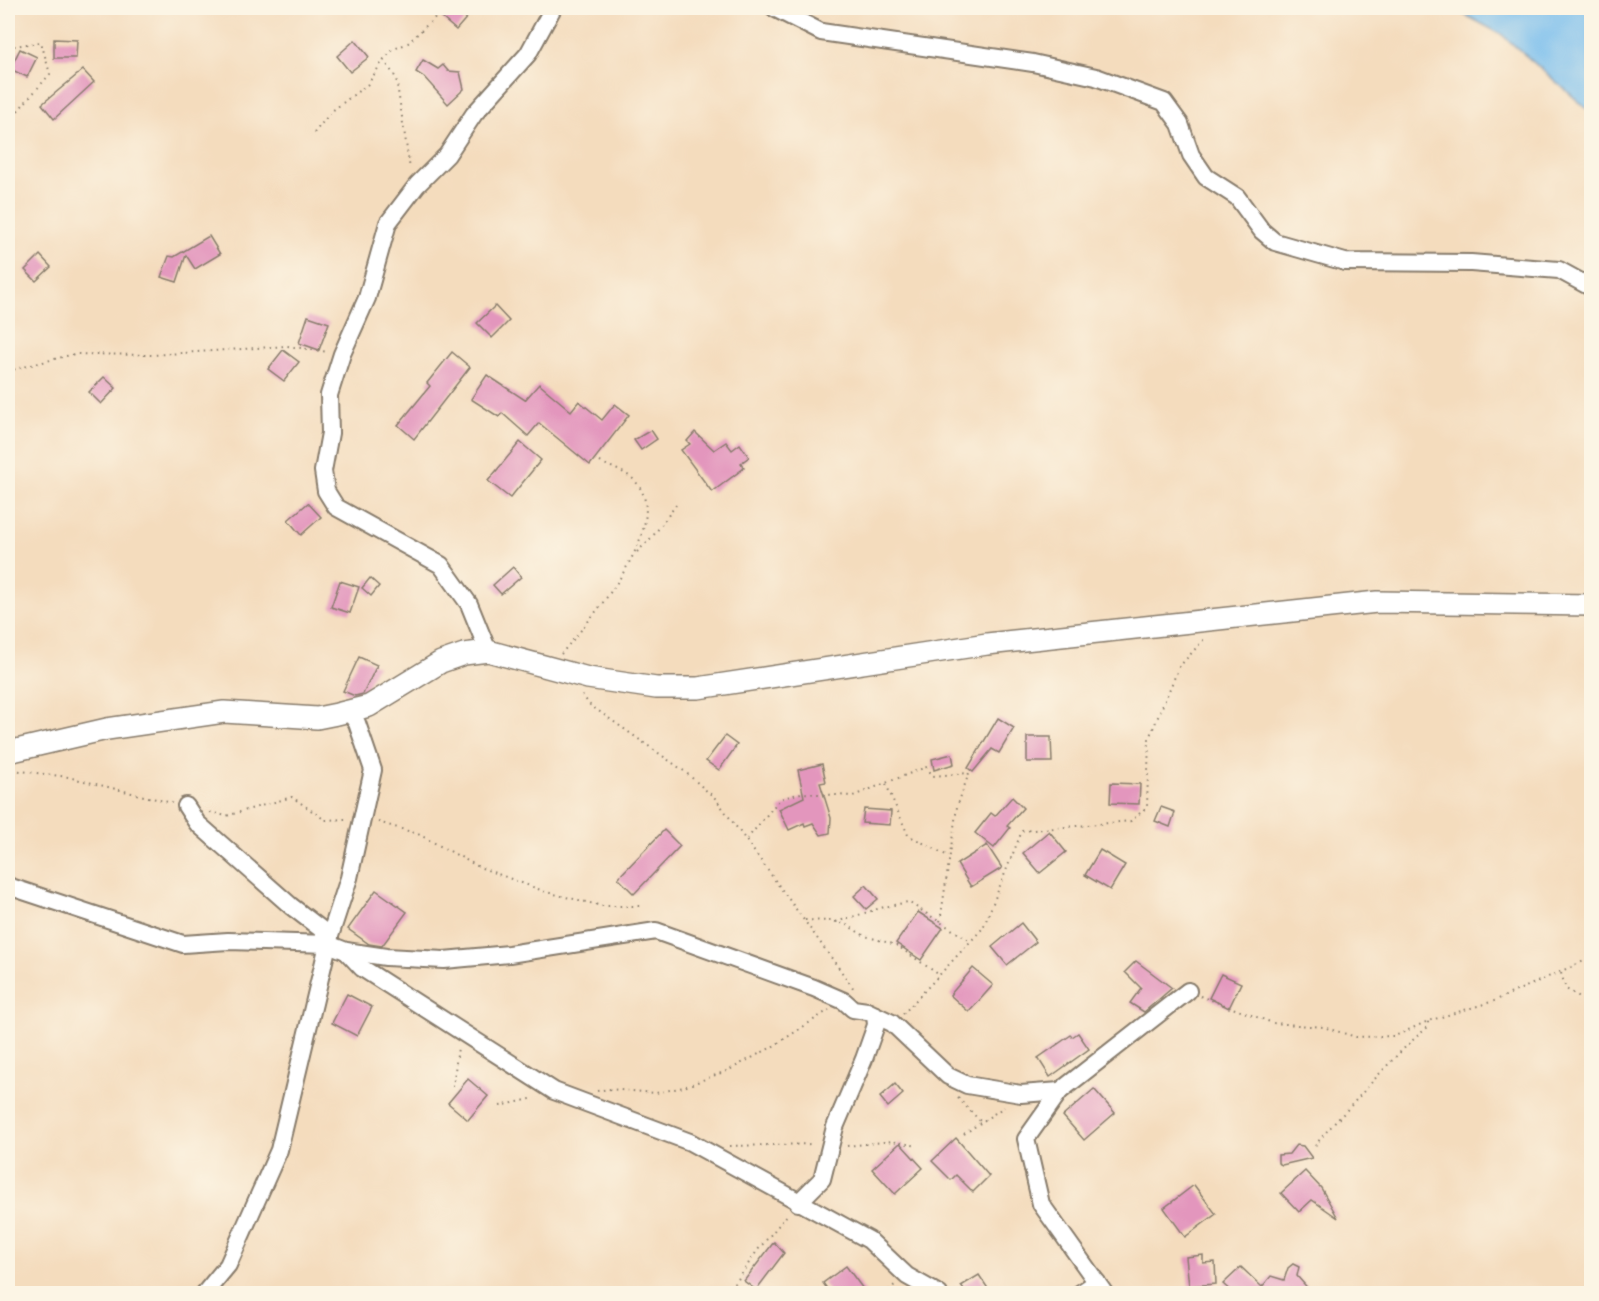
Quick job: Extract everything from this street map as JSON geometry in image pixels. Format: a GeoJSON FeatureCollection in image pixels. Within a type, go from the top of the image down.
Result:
{"type":"FeatureCollection","features":[{"type":"Feature","properties":{"kind":"street"},"geometry":{"type":"LineString","coordinates":[[488,651],[469,604],[441,565],[336,507],[326,491],[323,471],[330,433],[329,395],[342,354],[367,298],[388,224],[417,185],[447,154],[474,114],[528,54],[553,8]]}},
{"type":"Feature","properties":{"kind":"street"},"geometry":{"type":"LineString","coordinates":[[774,8],[821,33],[1033,63],[1096,77],[1164,102],[1180,124],[1191,154],[1206,177],[1237,197],[1262,231],[1275,242],[1346,262],[1472,263],[1559,270],[1592,288]]}},
{"type":"Feature","properties":{"kind":"street"},"geometry":{"type":"LineString","coordinates":[[8,752],[107,729],[224,712],[317,718],[369,706],[441,662],[464,654],[488,651],[557,670],[656,688],[698,688],[987,644],[1377,602],[1592,605]]}},
{"type":"Feature","properties":{"kind":"street"},"geometry":{"type":"LineString","coordinates":[[204,1293],[228,1265],[279,1150],[329,940],[363,819],[373,770],[357,723],[349,711]]}},
{"type":"Feature","properties":{"kind":"street"},"geometry":{"type":"LineString","coordinates":[[186,806],[197,823],[329,940],[346,951],[362,968],[453,1027],[560,1093],[700,1147],[798,1203],[869,1240],[907,1276],[939,1293]]}},
{"type":"Feature","properties":{"kind":"street"},"geometry":{"type":"LineString","coordinates":[[8,886],[183,944],[329,940]]}},
{"type":"Feature","properties":{"kind":"street"},"geometry":{"type":"LineString","coordinates":[[346,951],[386,957],[444,960],[508,954],[656,931],[712,949],[844,1001],[853,1009],[871,1013],[891,1023],[948,1076],[967,1085],[1020,1094],[1060,1091]]}},
{"type":"Feature","properties":{"kind":"street"},"geometry":{"type":"LineString","coordinates":[[1079,1293],[1101,1288],[1041,1204],[1026,1138],[1060,1091],[1188,991]]}},
{"type":"Feature","properties":{"kind":"street"},"geometry":{"type":"LineString","coordinates":[[798,1203],[822,1179],[835,1127],[876,1025],[871,1013]]}},
{"type":"Feature","properties":{"kind":"path"},"geometry":{"type":"LineString","coordinates":[[314,133],[332,111],[368,84],[384,59],[394,49],[408,43],[445,8]]}},
{"type":"Feature","properties":{"kind":"path"},"geometry":{"type":"LineString","coordinates":[[8,47],[41,42],[50,74],[8,122]]}},
{"type":"Feature","properties":{"kind":"path"},"geometry":{"type":"LineString","coordinates":[[384,59],[396,78],[411,179],[417,185]]}},
{"type":"Feature","properties":{"kind":"path"},"geometry":{"type":"LineString","coordinates":[[8,371],[74,354],[152,355],[287,346],[342,354]]}},
{"type":"Feature","properties":{"kind":"path"},"geometry":{"type":"LineString","coordinates":[[596,460],[632,478],[643,494],[644,512],[638,547],[617,584],[557,670],[590,705],[684,771],[716,799],[824,944],[871,1013]]}},
{"type":"Feature","properties":{"kind":"path"},"geometry":{"type":"LineString","coordinates":[[635,554],[653,537],[676,505]]}},
{"type":"Feature","properties":{"kind":"path"},"geometry":{"type":"LineString","coordinates":[[891,1023],[904,1013],[969,940],[983,928],[1022,831],[1131,821],[1147,807],[1149,738],[1179,667],[1222,619]]}},
{"type":"Feature","properties":{"kind":"path"},"geometry":{"type":"LineString","coordinates":[[746,840],[780,799],[801,793],[853,796],[926,767],[933,776],[969,773],[957,807],[940,922]]}},
{"type":"Feature","properties":{"kind":"path"},"geometry":{"type":"LineString","coordinates":[[8,769],[68,777],[226,816],[292,796],[325,820],[363,819],[394,825],[418,834],[479,867],[546,892],[602,906],[642,906]]}},
{"type":"Feature","properties":{"kind":"path"},"geometry":{"type":"LineString","coordinates":[[886,784],[908,836],[948,856]]}},
{"type":"Feature","properties":{"kind":"path"},"geometry":{"type":"LineString","coordinates":[[805,920],[836,922],[908,902],[969,940]]}},
{"type":"Feature","properties":{"kind":"path"},"geometry":{"type":"LineString","coordinates":[[836,922],[874,939],[896,945],[938,974]]}},
{"type":"Feature","properties":{"kind":"path"},"geometry":{"type":"LineString","coordinates":[[1188,991],[1273,1023],[1323,1027],[1356,1037],[1395,1036],[1428,1021],[1494,1001],[1584,961]]}},
{"type":"Feature","properties":{"kind":"path"},"geometry":{"type":"LineString","coordinates":[[1561,973],[1566,989],[1592,1004]]}},
{"type":"Feature","properties":{"kind":"path"},"geometry":{"type":"LineString","coordinates":[[500,1106],[560,1093],[608,1089],[656,1094],[684,1087],[729,1070],[764,1052],[844,1001]]}},
{"type":"Feature","properties":{"kind":"path"},"geometry":{"type":"LineString","coordinates":[[1315,1146],[1327,1128],[1383,1068],[1409,1041],[1428,1027],[1428,1021]]}},
{"type":"Feature","properties":{"kind":"path"},"geometry":{"type":"LineString","coordinates":[[453,1027],[458,1044],[453,1087]]}},
{"type":"Feature","properties":{"kind":"path"},"geometry":{"type":"LineString","coordinates":[[948,1076],[956,1096],[982,1123]]}},
{"type":"Feature","properties":{"kind":"path"},"geometry":{"type":"LineString","coordinates":[[964,1134],[1020,1094]]}},
{"type":"Feature","properties":{"kind":"path"},"geometry":{"type":"LineString","coordinates":[[700,1147],[809,1143],[830,1146],[894,1141],[917,1146]]}},
{"type":"Feature","properties":{"kind":"path"},"geometry":{"type":"LineString","coordinates":[[728,1293],[757,1251],[798,1203]]}},
{"type":"Feature","properties":{"kind":"water"},"geometry":{"type":"Polygon","coordinates":[[[1452,8],[1591,8],[1591,112],[1501,34],[1452,8]]]}},
{"type":"Feature","properties":{"kind":"building"},"geometry":{"type":"Polygon","coordinates":[[[451,8],[475,8],[456,30],[442,18],[451,8]]]}},
{"type":"Feature","properties":{"kind":"building"},"geometry":{"type":"Polygon","coordinates":[[[54,39],[77,40],[76,58],[54,58],[54,39]]]}},
{"type":"Feature","properties":{"kind":"building"},"geometry":{"type":"Polygon","coordinates":[[[355,40],[369,57],[350,72],[337,56],[355,40]]]}},
{"type":"Feature","properties":{"kind":"building"},"geometry":{"type":"Polygon","coordinates":[[[20,49],[37,57],[27,77],[10,69],[20,49]]]}},
{"type":"Feature","properties":{"kind":"building"},"geometry":{"type":"Polygon","coordinates":[[[423,60],[438,69],[443,65],[448,71],[460,72],[464,89],[448,104],[424,77],[416,72],[423,60]]]}},
{"type":"Feature","properties":{"kind":"building"},"geometry":{"type":"Polygon","coordinates":[[[83,70],[94,82],[54,119],[42,104],[83,70]]]}},
{"type":"Feature","properties":{"kind":"building"},"geometry":{"type":"Polygon","coordinates":[[[209,236],[220,254],[195,269],[186,255],[177,282],[161,277],[169,256],[174,257],[209,236]]]}},
{"type":"Feature","properties":{"kind":"building"},"geometry":{"type":"Polygon","coordinates":[[[40,255],[51,267],[36,281],[25,270],[40,255]]]}},
{"type":"Feature","properties":{"kind":"building"},"geometry":{"type":"Polygon","coordinates":[[[495,306],[509,321],[492,338],[477,323],[495,306]]]}},
{"type":"Feature","properties":{"kind":"building"},"geometry":{"type":"Polygon","coordinates":[[[308,316],[329,323],[319,350],[299,343],[308,316]]]}},
{"type":"Feature","properties":{"kind":"building"},"geometry":{"type":"Polygon","coordinates":[[[283,350],[299,362],[284,381],[268,369],[283,350]]]}},
{"type":"Feature","properties":{"kind":"building"},"geometry":{"type":"Polygon","coordinates":[[[452,352],[470,367],[414,439],[398,425],[430,386],[427,383],[452,352]]]}},
{"type":"Feature","properties":{"kind":"building"},"geometry":{"type":"Polygon","coordinates":[[[487,375],[525,400],[539,384],[571,411],[579,401],[602,420],[615,404],[629,415],[590,465],[539,423],[528,436],[502,413],[499,417],[471,399],[487,375]]]}},
{"type":"Feature","properties":{"kind":"building"},"geometry":{"type":"Polygon","coordinates":[[[104,377],[116,388],[101,404],[89,392],[104,377]]]}},
{"type":"Feature","properties":{"kind":"building"},"geometry":{"type":"Polygon","coordinates":[[[651,430],[657,439],[641,450],[634,440],[651,430]]]}},
{"type":"Feature","properties":{"kind":"building"},"geometry":{"type":"Polygon","coordinates":[[[695,432],[714,450],[726,442],[732,450],[740,444],[749,457],[741,463],[744,468],[712,492],[681,450],[690,444],[687,441],[695,432]]]}},
{"type":"Feature","properties":{"kind":"building"},"geometry":{"type":"Polygon","coordinates":[[[520,442],[541,460],[510,498],[488,481],[520,442]]]}},
{"type":"Feature","properties":{"kind":"building"},"geometry":{"type":"Polygon","coordinates":[[[308,503],[321,517],[301,535],[288,520],[308,503]]]}},
{"type":"Feature","properties":{"kind":"building"},"geometry":{"type":"Polygon","coordinates":[[[513,567],[521,577],[501,594],[493,585],[513,567]]]}},
{"type":"Feature","properties":{"kind":"building"},"geometry":{"type":"Polygon","coordinates":[[[370,578],[379,586],[371,596],[362,588],[370,578]]]}},
{"type":"Feature","properties":{"kind":"building"},"geometry":{"type":"Polygon","coordinates":[[[340,581],[359,587],[350,613],[331,607],[340,581]]]}},
{"type":"Feature","properties":{"kind":"building"},"geometry":{"type":"Polygon","coordinates":[[[359,657],[377,665],[363,694],[355,696],[343,691],[359,657]]]}},
{"type":"Feature","properties":{"kind":"building"},"geometry":{"type":"Polygon","coordinates":[[[998,718],[1014,728],[999,753],[992,749],[973,772],[968,768],[998,718]]]}},
{"type":"Feature","properties":{"kind":"building"},"geometry":{"type":"Polygon","coordinates":[[[725,736],[737,745],[719,770],[706,761],[725,736]]]}},
{"type":"Feature","properties":{"kind":"building"},"geometry":{"type":"Polygon","coordinates":[[[1027,737],[1051,737],[1052,762],[1027,762],[1027,737]]]}},
{"type":"Feature","properties":{"kind":"building"},"geometry":{"type":"Polygon","coordinates":[[[952,754],[954,764],[934,770],[932,759],[952,754]]]}},
{"type":"Feature","properties":{"kind":"building"},"geometry":{"type":"Polygon","coordinates":[[[822,764],[826,782],[820,783],[831,818],[830,833],[821,835],[813,823],[805,826],[804,823],[789,830],[779,809],[804,797],[798,770],[822,764]]]}},
{"type":"Feature","properties":{"kind":"building"},"geometry":{"type":"Polygon","coordinates":[[[1111,783],[1140,784],[1139,804],[1110,803],[1111,783]]]}},
{"type":"Feature","properties":{"kind":"building"},"geometry":{"type":"Polygon","coordinates":[[[1012,797],[1023,808],[1007,826],[1010,828],[994,848],[975,833],[991,813],[995,816],[1012,797]]]}},
{"type":"Feature","properties":{"kind":"building"},"geometry":{"type":"Polygon","coordinates":[[[1161,807],[1175,812],[1170,827],[1155,821],[1161,807]]]}},
{"type":"Feature","properties":{"kind":"building"},"geometry":{"type":"Polygon","coordinates":[[[864,809],[891,811],[890,825],[862,823],[864,809]]]}},
{"type":"Feature","properties":{"kind":"building"},"geometry":{"type":"Polygon","coordinates":[[[664,830],[680,846],[634,894],[618,878],[664,830]]]}},
{"type":"Feature","properties":{"kind":"building"},"geometry":{"type":"Polygon","coordinates":[[[1049,831],[1066,852],[1040,873],[1023,853],[1049,831]]]}},
{"type":"Feature","properties":{"kind":"building"},"geometry":{"type":"Polygon","coordinates":[[[987,845],[1002,868],[971,887],[957,864],[987,845]]]}},
{"type":"Feature","properties":{"kind":"building"},"geometry":{"type":"Polygon","coordinates":[[[1100,850],[1125,865],[1110,890],[1085,875],[1100,850]]]}},
{"type":"Feature","properties":{"kind":"building"},"geometry":{"type":"Polygon","coordinates":[[[866,885],[878,899],[866,909],[854,896],[866,885]]]}},
{"type":"Feature","properties":{"kind":"building"},"geometry":{"type":"Polygon","coordinates":[[[376,890],[407,912],[382,946],[369,944],[348,929],[376,890]]]}},
{"type":"Feature","properties":{"kind":"building"},"geometry":{"type":"Polygon","coordinates":[[[918,912],[943,928],[921,960],[896,943],[918,912]]]}},
{"type":"Feature","properties":{"kind":"building"},"geometry":{"type":"Polygon","coordinates":[[[1021,923],[1036,942],[1007,965],[992,947],[1021,923]]]}},
{"type":"Feature","properties":{"kind":"building"},"geometry":{"type":"Polygon","coordinates":[[[1136,961],[1172,988],[1144,1012],[1130,1003],[1141,988],[1125,972],[1136,961]]]}},
{"type":"Feature","properties":{"kind":"building"},"geometry":{"type":"Polygon","coordinates":[[[973,968],[993,985],[969,1012],[950,995],[973,968]]]}},
{"type":"Feature","properties":{"kind":"building"},"geometry":{"type":"Polygon","coordinates":[[[1221,974],[1241,983],[1229,1008],[1209,998],[1221,974]]]}},
{"type":"Feature","properties":{"kind":"building"},"geometry":{"type":"Polygon","coordinates":[[[347,994],[372,1007],[357,1036],[332,1023],[347,994]]]}},
{"type":"Feature","properties":{"kind":"building"},"geometry":{"type":"Polygon","coordinates":[[[1078,1033],[1089,1049],[1050,1077],[1038,1058],[1071,1035],[1072,1037],[1078,1033]]]}},
{"type":"Feature","properties":{"kind":"building"},"geometry":{"type":"Polygon","coordinates":[[[468,1079],[488,1096],[468,1120],[448,1103],[468,1079]]]}},
{"type":"Feature","properties":{"kind":"building"},"geometry":{"type":"Polygon","coordinates":[[[895,1084],[903,1094],[888,1107],[880,1097],[895,1084]]]}},
{"type":"Feature","properties":{"kind":"building"},"geometry":{"type":"Polygon","coordinates":[[[1094,1089],[1115,1113],[1084,1140],[1063,1116],[1094,1089]]]}},
{"type":"Feature","properties":{"kind":"building"},"geometry":{"type":"Polygon","coordinates":[[[956,1138],[989,1176],[973,1192],[956,1175],[951,1180],[932,1161],[956,1138]]]}},
{"type":"Feature","properties":{"kind":"building"},"geometry":{"type":"Polygon","coordinates":[[[900,1143],[923,1168],[895,1194],[872,1169],[900,1143]]]}},
{"type":"Feature","properties":{"kind":"building"},"geometry":{"type":"Polygon","coordinates":[[[1296,1145],[1303,1146],[1312,1158],[1282,1165],[1278,1163],[1278,1155],[1289,1154],[1296,1145]]]}},
{"type":"Feature","properties":{"kind":"building"},"geometry":{"type":"Polygon","coordinates":[[[1305,1171],[1321,1188],[1338,1218],[1312,1200],[1299,1212],[1281,1193],[1305,1171]]]}},
{"type":"Feature","properties":{"kind":"building"},"geometry":{"type":"Polygon","coordinates":[[[1194,1185],[1216,1214],[1185,1237],[1164,1208],[1194,1185]]]}},
{"type":"Feature","properties":{"kind":"building"},"geometry":{"type":"Polygon","coordinates":[[[774,1242],[784,1253],[756,1290],[744,1281],[774,1242]]]}},
{"type":"Feature","properties":{"kind":"building"},"geometry":{"type":"Polygon","coordinates":[[[1203,1255],[1203,1263],[1215,1262],[1216,1284],[1189,1286],[1186,1257],[1203,1255]]]}},
{"type":"Feature","properties":{"kind":"building"},"geometry":{"type":"Polygon","coordinates":[[[1293,1264],[1299,1267],[1297,1276],[1312,1293],[1233,1293],[1223,1284],[1241,1267],[1262,1287],[1271,1276],[1284,1280],[1288,1268],[1293,1264]]]}},
{"type":"Feature","properties":{"kind":"building"},"geometry":{"type":"Polygon","coordinates":[[[846,1266],[866,1293],[830,1293],[823,1283],[846,1266]]]}},
{"type":"Feature","properties":{"kind":"building"},"geometry":{"type":"Polygon","coordinates":[[[979,1275],[991,1293],[966,1293],[961,1286],[979,1275]]]}}]}
